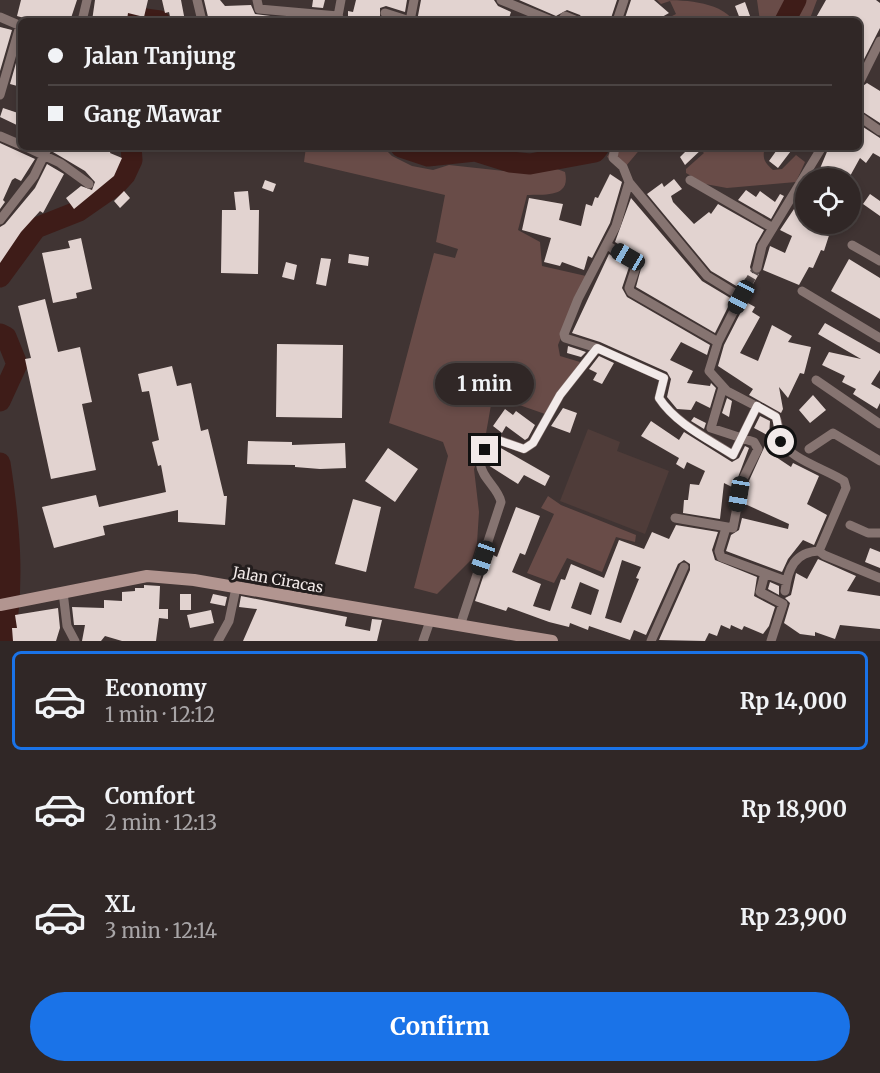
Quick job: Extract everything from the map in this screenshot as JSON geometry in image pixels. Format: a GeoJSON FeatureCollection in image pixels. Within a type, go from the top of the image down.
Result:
{"type":"FeatureCollection","features":[{"type":"Feature","properties":{"kind":"street"},"geometry":{"type":"LineString","coordinates":[[83,18],[87,0]]}},
{"type":"Feature","properties":{"kind":"street"},"geometry":{"type":"LineString","coordinates":[[197,0],[201,18]]}},
{"type":"Feature","properties":{"kind":"street"},"geometry":{"type":"LineString","coordinates":[[257,0],[259,9],[331,18]]}},
{"type":"Feature","properties":{"kind":"street"},"geometry":{"type":"LineString","coordinates":[[339,18],[341,0]]}},
{"type":"Feature","properties":{"kind":"street"},"geometry":{"type":"LineString","coordinates":[[411,18],[414,0]]}},
{"type":"Feature","properties":{"kind":"street"},"geometry":{"type":"LineString","coordinates":[[501,0],[544,18]]}},
{"type":"Feature","properties":{"kind":"street"},"geometry":{"type":"LineString","coordinates":[[618,18],[624,0]]}},
{"type":"Feature","properties":{"kind":"street"},"geometry":{"type":"LineString","coordinates":[[385,13],[401,18]]}},
{"type":"Feature","properties":{"kind":"street"},"geometry":{"type":"LineString","coordinates":[[0,17],[18,25]]}},
{"type":"Feature","properties":{"kind":"street"},"geometry":{"type":"LineString","coordinates":[[0,95],[18,33]]}},
{"type":"Feature","properties":{"kind":"street"},"geometry":{"type":"LineString","coordinates":[[862,77],[880,41]]}},
{"type":"Feature","properties":{"kind":"street"},"geometry":{"type":"LineString","coordinates":[[862,118],[880,131]]}},
{"type":"Feature","properties":{"kind":"street"},"geometry":{"type":"LineString","coordinates":[[0,136],[18,144]]}},
{"type":"Feature","properties":{"kind":"street"},"geometry":{"type":"LineString","coordinates":[[614,150],[613,158],[622,166],[628,182],[707,276],[741,297]]}},
{"type":"Feature","properties":{"kind":"street"},"geometry":{"type":"LineString","coordinates":[[757,268],[762,246],[820,150]]}},
{"type":"Feature","properties":{"kind":"street"},"geometry":{"type":"LineString","coordinates":[[0,220],[27,186],[46,151],[88,184]]}},
{"type":"Feature","properties":{"kind":"street"},"geometry":{"type":"LineString","coordinates":[[690,180],[773,228]]}},
{"type":"Feature","properties":{"kind":"street"},"geometry":{"type":"LineString","coordinates":[[628,182],[607,245],[578,298],[564,334],[567,339],[597,348],[664,378],[659,398],[665,407],[733,455],[743,439],[757,406]]}},
{"type":"Feature","properties":{"kind":"street"},"geometry":{"type":"LineString","coordinates":[[607,245],[637,264],[629,288],[632,292],[718,342]]}},
{"type":"Feature","properties":{"kind":"street"},"geometry":{"type":"LineString","coordinates":[[852,245],[880,261]]}},
{"type":"Feature","properties":{"kind":"street"},"geometry":{"type":"LineString","coordinates":[[747,285],[718,342],[709,371],[723,387],[776,417],[779,438],[785,446],[846,483],[846,488],[819,551]]}},
{"type":"Feature","properties":{"kind":"street"},"geometry":{"type":"LineString","coordinates":[[802,291],[880,338]]}},
{"type":"Feature","properties":{"kind":"street"},"geometry":{"type":"LineString","coordinates":[[460,626],[501,502],[483,476],[483,455],[495,439],[524,449],[533,443],[560,395],[597,348]]}},
{"type":"Feature","properties":{"kind":"street"},"geometry":{"type":"LineString","coordinates":[[816,380],[880,424]]}},
{"type":"Feature","properties":{"kind":"street"},"geometry":{"type":"LineString","coordinates":[[675,518],[733,528],[742,481],[758,449],[756,443],[711,428],[723,387]]}},
{"type":"Feature","properties":{"kind":"street"},"geometry":{"type":"LineString","coordinates":[[809,449],[833,433],[880,461]]}},
{"type":"Feature","properties":{"kind":"street"},"geometry":{"type":"LineString","coordinates":[[849,525],[868,533],[880,533]]}},
{"type":"Feature","properties":{"kind":"street"},"geometry":{"type":"LineString","coordinates":[[726,528],[719,555],[765,573],[785,586],[797,557],[806,552],[819,551],[880,578]]}},
{"type":"Feature","properties":{"kind":"street"},"geometry":{"type":"LineString","coordinates":[[651,641],[684,567]]}},
{"type":"Feature","properties":{"kind":"street"},"geometry":{"type":"LineString","coordinates":[[765,573],[759,591],[783,604],[771,641]]}},
{"type":"Feature","properties":{"kind":"street","name":"Jalan Ciracas"},"geometry":{"type":"LineString","coordinates":[[0,604],[152,576],[552,641]]}},
{"type":"Feature","properties":{"kind":"street"},"geometry":{"type":"LineString","coordinates":[[218,641],[229,621],[236,588]]}},
{"type":"Feature","properties":{"kind":"street"},"geometry":{"type":"LineString","coordinates":[[63,592],[67,626],[75,641]]}},
{"type":"Feature","properties":{"kind":"street"},"geometry":{"type":"LineString","coordinates":[[423,641],[430,621]]}},
{"type":"Feature","properties":{"kind":"shaded area"},"geometry":{"type":"Polygon","coordinates":[[[657,0],[688,1],[709,5],[731,18],[668,18],[676,14],[670,1],[661,4],[657,0]]]}},
{"type":"Feature","properties":{"kind":"shaded area"},"geometry":{"type":"Polygon","coordinates":[[[757,0],[789,0],[784,11],[777,18],[760,18],[757,0]]]}},
{"type":"Feature","properties":{"kind":"shaded area"},"geometry":{"type":"Polygon","coordinates":[[[800,0],[817,0],[810,18],[794,18],[800,0]]]}},
{"type":"Feature","properties":{"kind":"shaded area"},"geometry":{"type":"Polygon","coordinates":[[[650,12],[658,18],[649,18],[650,12]]]}},
{"type":"Feature","properties":{"kind":"shaded area"},"geometry":{"type":"Polygon","coordinates":[[[306,150],[386,150],[392,156],[412,166],[433,170],[449,165],[504,171],[557,169],[565,172],[566,180],[560,190],[549,194],[527,195],[518,230],[540,242],[542,266],[586,276],[558,345],[560,356],[580,362],[545,414],[505,400],[491,405],[485,439],[474,469],[479,512],[477,543],[472,559],[437,594],[414,588],[448,456],[443,442],[389,423],[434,253],[455,258],[458,249],[436,242],[445,195],[304,162],[306,150]]]}},
{"type":"Feature","properties":{"kind":"shaded area"},"geometry":{"type":"Polygon","coordinates":[[[611,150],[639,150],[626,166],[607,157],[611,150]]]}},
{"type":"Feature","properties":{"kind":"shaded area"},"geometry":{"type":"Polygon","coordinates":[[[701,150],[765,150],[764,160],[773,170],[782,169],[796,155],[805,162],[802,168],[795,168],[795,182],[727,188],[705,184],[686,173],[686,169],[704,153],[701,150]]]}},
{"type":"Feature","properties":{"kind":"shaded area"},"geometry":{"type":"Polygon","coordinates":[[[588,429],[620,442],[617,451],[669,471],[645,534],[560,501],[588,429]]]}},
{"type":"Feature","properties":{"kind":"shaded area"},"geometry":{"type":"Polygon","coordinates":[[[548,496],[561,505],[636,535],[635,542],[616,537],[602,572],[567,558],[554,583],[527,573],[554,514],[541,508],[548,496]]]}},
{"type":"Feature","properties":{"kind":"building"},"geometry":{"type":"Polygon","coordinates":[[[21,0],[77,0],[71,18],[17,16],[21,0]]]}},
{"type":"Feature","properties":{"kind":"building"},"geometry":{"type":"Polygon","coordinates":[[[95,0],[148,0],[144,17],[128,13],[127,18],[92,18],[95,0]]]}},
{"type":"Feature","properties":{"kind":"building"},"geometry":{"type":"Polygon","coordinates":[[[162,0],[181,0],[184,18],[170,18],[169,12],[165,13],[162,0]]]}},
{"type":"Feature","properties":{"kind":"building"},"geometry":{"type":"Polygon","coordinates":[[[204,0],[220,0],[225,6],[251,5],[255,14],[286,18],[208,18],[204,0]]]}},
{"type":"Feature","properties":{"kind":"building"},"geometry":{"type":"Polygon","coordinates":[[[313,0],[325,0],[323,8],[312,7],[313,0]]]}},
{"type":"Feature","properties":{"kind":"building"},"geometry":{"type":"Polygon","coordinates":[[[356,0],[407,0],[405,12],[386,6],[380,8],[382,18],[348,18],[348,11],[353,12],[356,0]]]}},
{"type":"Feature","properties":{"kind":"building"},"geometry":{"type":"Polygon","coordinates":[[[421,0],[494,0],[498,6],[511,12],[509,18],[418,18],[421,0]]]}},
{"type":"Feature","properties":{"kind":"building"},"geometry":{"type":"Polygon","coordinates":[[[519,0],[617,0],[611,18],[582,18],[567,10],[556,16],[519,0]]]}},
{"type":"Feature","properties":{"kind":"building"},"geometry":{"type":"Polygon","coordinates":[[[631,0],[654,0],[669,13],[660,18],[625,18],[631,0]]]}},
{"type":"Feature","properties":{"kind":"building"},"geometry":{"type":"Polygon","coordinates":[[[826,0],[876,0],[880,3],[880,28],[862,63],[862,18],[816,18],[826,0]]]}},
{"type":"Feature","properties":{"kind":"building"},"geometry":{"type":"Polygon","coordinates":[[[745,2],[750,16],[740,18],[735,6],[745,2]]]}},
{"type":"Feature","properties":{"kind":"building"},"geometry":{"type":"Polygon","coordinates":[[[0,27],[12,30],[0,71],[0,27]]]}},
{"type":"Feature","properties":{"kind":"building"},"geometry":{"type":"Polygon","coordinates":[[[18,56],[18,86],[10,84],[18,56]]]}},
{"type":"Feature","properties":{"kind":"building"},"geometry":{"type":"Polygon","coordinates":[[[867,83],[880,91],[880,123],[862,111],[862,87],[867,83]]]}},
{"type":"Feature","properties":{"kind":"building"},"geometry":{"type":"Polygon","coordinates":[[[3,108],[18,113],[18,126],[0,117],[3,108]]]}},
{"type":"Feature","properties":{"kind":"building"},"geometry":{"type":"Polygon","coordinates":[[[862,126],[880,138],[880,157],[873,153],[866,163],[860,158],[854,168],[820,168],[828,150],[862,150],[862,126]]]}},
{"type":"Feature","properties":{"kind":"building"},"geometry":{"type":"Polygon","coordinates":[[[0,143],[35,159],[21,181],[15,178],[12,180],[3,200],[5,202],[0,209],[0,143]]]}},
{"type":"Feature","properties":{"kind":"building"},"geometry":{"type":"Polygon","coordinates":[[[54,150],[111,150],[110,153],[122,158],[114,176],[74,209],[66,198],[81,186],[92,190],[95,182],[85,171],[53,152],[54,150]]]}},
{"type":"Feature","properties":{"kind":"building"},"geometry":{"type":"Polygon","coordinates":[[[687,150],[701,150],[685,165],[680,157],[687,150]]]}},
{"type":"Feature","properties":{"kind":"building"},"geometry":{"type":"Polygon","coordinates":[[[777,150],[792,150],[778,168],[769,161],[777,150]]]}},
{"type":"Feature","properties":{"kind":"building"},"geometry":{"type":"Polygon","coordinates":[[[47,164],[64,174],[43,213],[40,211],[21,232],[0,263],[0,227],[35,188],[47,164]]]}},
{"type":"Feature","properties":{"kind":"building"},"geometry":{"type":"Polygon","coordinates":[[[610,174],[622,182],[610,223],[592,258],[588,256],[584,270],[562,262],[560,266],[544,262],[551,238],[522,230],[529,198],[563,204],[559,220],[581,226],[586,204],[592,206],[610,174]]]}},
{"type":"Feature","properties":{"kind":"building"},"geometry":{"type":"Polygon","coordinates":[[[674,179],[682,189],[671,196],[673,202],[694,224],[709,212],[711,214],[718,204],[764,230],[756,244],[750,267],[752,273],[759,274],[753,284],[746,278],[738,287],[711,271],[647,194],[662,183],[664,187],[674,179]]]}},
{"type":"Feature","properties":{"kind":"building"},"geometry":{"type":"Polygon","coordinates":[[[265,180],[276,184],[273,192],[262,188],[265,180]]]}},
{"type":"Feature","properties":{"kind":"building"},"geometry":{"type":"Polygon","coordinates":[[[746,190],[756,197],[760,191],[775,202],[780,194],[784,196],[771,219],[738,200],[746,190]]]}},
{"type":"Feature","properties":{"kind":"building"},"geometry":{"type":"Polygon","coordinates":[[[124,191],[130,198],[120,208],[114,201],[124,191]]]}},
{"type":"Feature","properties":{"kind":"building"},"geometry":{"type":"Polygon","coordinates":[[[248,191],[250,210],[259,210],[258,274],[221,273],[222,210],[236,210],[234,192],[248,191]]]}},
{"type":"Feature","properties":{"kind":"building"},"geometry":{"type":"Polygon","coordinates":[[[870,194],[880,201],[880,216],[863,204],[870,194]]]}},
{"type":"Feature","properties":{"kind":"building"},"geometry":{"type":"Polygon","coordinates":[[[631,198],[702,281],[732,299],[715,333],[636,287],[643,261],[615,242],[631,198]]]}},
{"type":"Feature","properties":{"kind":"building"},"geometry":{"type":"Polygon","coordinates":[[[795,208],[795,234],[829,234],[824,251],[821,250],[813,268],[809,267],[799,285],[763,270],[770,246],[785,253],[792,236],[780,230],[795,208]]]}},
{"type":"Feature","properties":{"kind":"building"},"geometry":{"type":"Polygon","coordinates":[[[81,238],[92,289],[76,293],[77,298],[53,303],[42,253],[70,248],[68,241],[81,238]]]}},
{"type":"Feature","properties":{"kind":"building"},"geometry":{"type":"Polygon","coordinates":[[[349,254],[369,257],[368,266],[348,263],[349,254]]]}},
{"type":"Feature","properties":{"kind":"building"},"geometry":{"type":"Polygon","coordinates":[[[609,254],[629,267],[622,288],[627,297],[710,345],[707,355],[681,342],[670,360],[693,371],[687,383],[710,386],[711,383],[716,388],[710,408],[696,401],[691,410],[677,409],[667,397],[671,379],[667,372],[600,342],[572,333],[609,254]]]}},
{"type":"Feature","properties":{"kind":"building"},"geometry":{"type":"Polygon","coordinates":[[[321,258],[331,259],[326,286],[316,284],[321,258]]]}},
{"type":"Feature","properties":{"kind":"building"},"geometry":{"type":"Polygon","coordinates":[[[849,259],[880,278],[880,319],[831,291],[849,259]]]}},
{"type":"Feature","properties":{"kind":"building"},"geometry":{"type":"Polygon","coordinates":[[[286,262],[297,265],[294,280],[282,277],[286,262]]]}},
{"type":"Feature","properties":{"kind":"building"},"geometry":{"type":"Polygon","coordinates":[[[45,299],[58,352],[80,347],[92,402],[82,404],[96,470],[51,479],[25,359],[31,358],[18,306],[45,299]]]}},
{"type":"Feature","properties":{"kind":"building"},"geometry":{"type":"Polygon","coordinates":[[[746,302],[755,307],[752,312],[760,317],[740,353],[758,361],[772,325],[792,336],[788,342],[811,347],[804,374],[800,373],[788,398],[779,387],[783,409],[781,413],[749,395],[753,389],[718,366],[724,345],[746,302]]]}},
{"type":"Feature","properties":{"kind":"building"},"geometry":{"type":"Polygon","coordinates":[[[825,323],[880,354],[880,370],[871,384],[880,389],[880,403],[877,409],[853,394],[856,389],[842,382],[845,376],[822,365],[829,352],[861,359],[818,334],[825,323]]]}},
{"type":"Feature","properties":{"kind":"building"},"geometry":{"type":"Polygon","coordinates":[[[277,344],[343,345],[342,418],[276,417],[277,344]]]}},
{"type":"Feature","properties":{"kind":"building"},"geometry":{"type":"Polygon","coordinates":[[[568,346],[586,352],[581,357],[567,353],[568,346]]]}},
{"type":"Feature","properties":{"kind":"building"},"geometry":{"type":"Polygon","coordinates":[[[599,356],[614,363],[602,384],[593,380],[597,373],[589,369],[599,356]]]}},
{"type":"Feature","properties":{"kind":"building"},"geometry":{"type":"Polygon","coordinates":[[[172,366],[177,386],[191,383],[201,431],[208,429],[224,496],[227,496],[225,525],[178,522],[178,510],[103,526],[105,535],[54,548],[42,507],[96,495],[99,507],[166,492],[161,465],[158,466],[152,442],[159,440],[149,391],[142,392],[138,374],[172,366]]]}},
{"type":"Feature","properties":{"kind":"building"},"geometry":{"type":"Polygon","coordinates":[[[813,395],[826,410],[810,423],[799,410],[813,395]]]}},
{"type":"Feature","properties":{"kind":"building"},"geometry":{"type":"Polygon","coordinates":[[[727,398],[732,401],[729,417],[722,413],[727,398]]]}},
{"type":"Feature","properties":{"kind":"building"},"geometry":{"type":"Polygon","coordinates":[[[563,408],[577,413],[570,433],[551,426],[563,408]]]}},
{"type":"Feature","properties":{"kind":"building"},"geometry":{"type":"Polygon","coordinates":[[[505,409],[513,415],[516,411],[535,425],[528,438],[525,440],[506,426],[502,433],[493,426],[505,409]]]}},
{"type":"Feature","properties":{"kind":"building"},"geometry":{"type":"Polygon","coordinates":[[[760,416],[770,421],[769,436],[754,428],[760,416]]]}},
{"type":"Feature","properties":{"kind":"building"},"geometry":{"type":"Polygon","coordinates":[[[694,417],[706,423],[704,429],[691,421],[694,417]]]}},
{"type":"Feature","properties":{"kind":"building"},"geometry":{"type":"Polygon","coordinates":[[[651,421],[679,440],[684,432],[732,462],[739,458],[745,446],[749,448],[734,488],[724,483],[720,519],[683,513],[684,500],[688,500],[690,484],[699,485],[705,471],[687,462],[684,469],[676,464],[679,458],[641,436],[651,421]]]}},
{"type":"Feature","properties":{"kind":"building"},"geometry":{"type":"Polygon","coordinates":[[[768,439],[778,448],[773,455],[791,467],[793,463],[819,476],[807,504],[827,515],[814,545],[803,540],[788,559],[782,572],[726,551],[731,535],[739,530],[742,518],[788,529],[789,524],[745,504],[748,483],[768,439]]]}},
{"type":"Feature","properties":{"kind":"building"},"geometry":{"type":"Polygon","coordinates":[[[248,441],[292,442],[292,445],[345,443],[346,468],[320,469],[295,467],[295,465],[247,464],[248,441]]]}},
{"type":"Feature","properties":{"kind":"building"},"geometry":{"type":"Polygon","coordinates":[[[499,447],[550,476],[545,486],[524,475],[518,484],[488,465],[499,447]]]}},
{"type":"Feature","properties":{"kind":"building"},"geometry":{"type":"Polygon","coordinates":[[[388,448],[418,469],[395,502],[365,481],[388,448]]]}},
{"type":"Feature","properties":{"kind":"building"},"geometry":{"type":"Polygon","coordinates":[[[353,499],[381,507],[366,572],[335,564],[353,499]]]}},
{"type":"Feature","properties":{"kind":"building"},"geometry":{"type":"Polygon","coordinates":[[[516,507],[540,516],[525,555],[520,553],[512,572],[541,584],[533,606],[550,611],[561,579],[565,580],[571,564],[604,578],[619,540],[644,549],[652,532],[669,539],[676,525],[718,532],[712,550],[715,560],[757,577],[754,596],[775,607],[769,626],[763,634],[744,626],[742,630],[731,625],[730,629],[721,625],[717,636],[709,633],[705,641],[659,640],[690,570],[690,564],[684,560],[678,564],[646,635],[634,630],[630,640],[589,626],[588,630],[570,623],[569,627],[508,607],[506,611],[475,601],[493,555],[497,557],[516,507]],[[622,560],[605,618],[621,623],[639,579],[636,578],[641,567],[622,560]],[[580,582],[571,608],[591,615],[599,590],[580,582]]]}},
{"type":"Feature","properties":{"kind":"building"},"geometry":{"type":"Polygon","coordinates":[[[870,548],[880,552],[880,568],[865,562],[870,548]]]}},
{"type":"Feature","properties":{"kind":"building"},"geometry":{"type":"Polygon","coordinates":[[[818,559],[856,576],[847,591],[880,596],[880,629],[840,625],[835,639],[815,632],[815,636],[800,634],[784,623],[790,603],[785,598],[791,595],[796,573],[807,579],[818,559]]]}},
{"type":"Feature","properties":{"kind":"building"},"geometry":{"type":"Polygon","coordinates":[[[770,582],[779,586],[779,595],[768,589],[770,582]]]}},
{"type":"Feature","properties":{"kind":"building"},"geometry":{"type":"Polygon","coordinates":[[[144,585],[160,586],[159,609],[168,609],[168,619],[159,618],[156,641],[122,641],[105,636],[101,641],[82,641],[85,625],[74,625],[72,607],[104,608],[104,600],[122,601],[122,592],[135,591],[135,588],[144,588],[144,585]]]}},
{"type":"Feature","properties":{"kind":"building"},"geometry":{"type":"Polygon","coordinates":[[[180,594],[191,594],[191,610],[180,610],[180,594]]]}},
{"type":"Feature","properties":{"kind":"building"},"geometry":{"type":"Polygon","coordinates":[[[213,594],[227,597],[225,606],[210,603],[213,594]]]}},
{"type":"Feature","properties":{"kind":"building"},"geometry":{"type":"Polygon","coordinates":[[[241,596],[347,617],[345,626],[370,631],[372,619],[382,620],[377,641],[243,641],[257,609],[239,607],[241,596]]]}},
{"type":"Feature","properties":{"kind":"building"},"geometry":{"type":"Polygon","coordinates":[[[58,608],[60,628],[56,641],[13,641],[12,628],[17,628],[15,615],[58,608]]]}},
{"type":"Feature","properties":{"kind":"building"},"geometry":{"type":"Polygon","coordinates":[[[211,610],[214,623],[190,628],[187,615],[211,610]]]}},
{"type":"Feature","properties":{"kind":"waterway"},"geometry":{"type":"LineString","coordinates":[[787,18],[796,0]]}},
{"type":"Feature","properties":{"kind":"waterway"},"geometry":{"type":"LineString","coordinates":[[0,277],[36,228],[79,211],[115,186],[125,175],[132,160],[131,150]]}},
{"type":"Feature","properties":{"kind":"waterway"},"geometry":{"type":"LineString","coordinates":[[410,150],[428,156],[475,151],[510,162],[530,164],[597,150]]}},
{"type":"Feature","properties":{"kind":"waterway"},"geometry":{"type":"LineString","coordinates":[[0,334],[6,337],[17,364],[0,401]]}},
{"type":"Feature","properties":{"kind":"waterway"},"geometry":{"type":"LineString","coordinates":[[0,463],[10,552],[9,596],[4,641]]}},
{"type":"Feature","properties":{"kind":"tunnel"},"geometry":{"type":"LineString","coordinates":[[747,285],[757,268]]}},
{"type":"Feature","properties":{"kind":"route"},"geometry":{"type":"LineString","coordinates":[[485,450],[491,442],[500,438],[517,448],[528,448],[568,383],[597,348],[664,378],[659,389],[659,398],[665,407],[733,455],[743,439],[757,406],[776,417],[781,442]]}}]}
